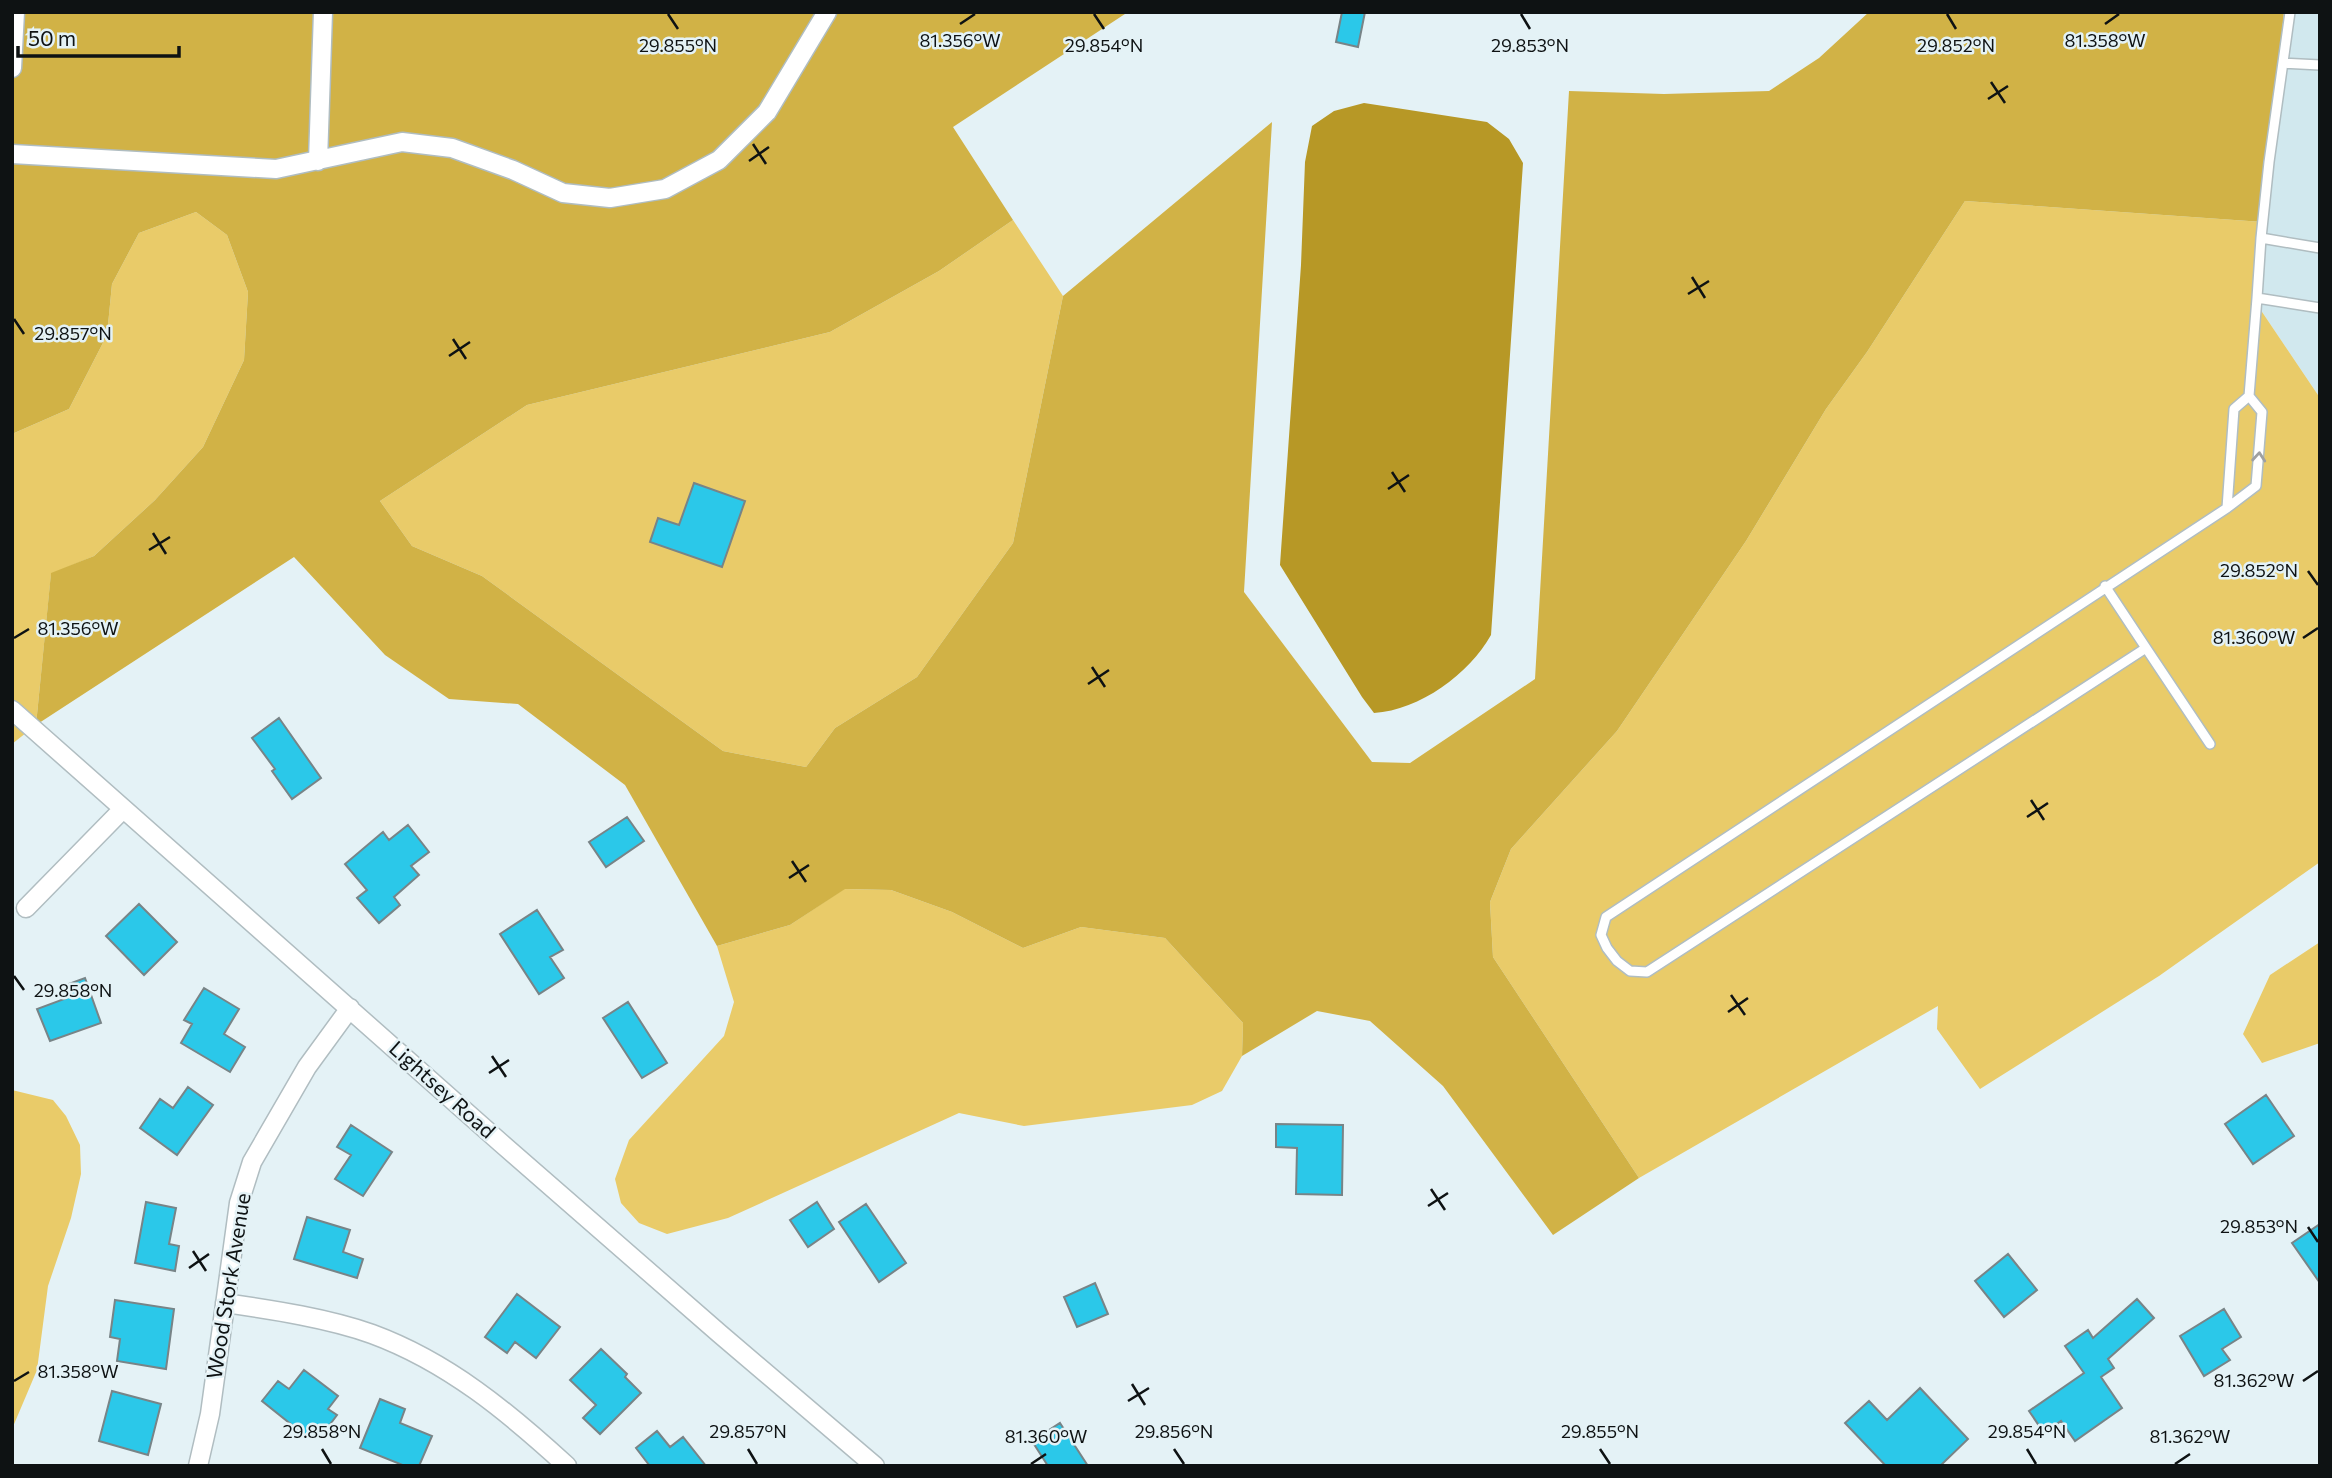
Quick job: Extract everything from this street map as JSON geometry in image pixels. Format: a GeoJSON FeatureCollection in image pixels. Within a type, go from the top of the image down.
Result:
{"type":"FeatureCollection","features":[{"type":"Feature","properties":{"kind":"street"},"geometry":{"type":"LineString","coordinates":[[12,68],[15,12]]}},
{"type":"Feature","properties":{"kind":"street"},"geometry":{"type":"LineString","coordinates":[[318,161],[323,12]]}},
{"type":"Feature","properties":{"kind":"street"},"geometry":{"type":"LineString","coordinates":[[12,154],[276,169],[402,142],[452,148],[513,170],[563,193],[610,198],[665,189],[719,160],[767,112],[827,12]]}},
{"type":"Feature","properties":{"kind":"street","name":"Lightsey Road"},"geometry":{"type":"LineString","coordinates":[[12,710],[720,1334],[875,1466]]}},
{"type":"Feature","properties":{"kind":"street"},"geometry":{"type":"LineString","coordinates":[[26,908],[123,809]]}},
{"type":"Feature","properties":{"kind":"street","name":"Wood Stork Avenue"},"geometry":{"type":"LineString","coordinates":[[198,1466],[210,1414],[239,1203],[252,1162],[307,1067],[350,1008]]}},
{"type":"Feature","properties":{"kind":"street"},"geometry":{"type":"LineString","coordinates":[[225,1303],[284,1312],[345,1327],[407,1349],[442,1367],[491,1400],[567,1466]]}},
{"type":"Feature","properties":{"kind":"lane"},"geometry":{"type":"LineString","coordinates":[[2146,648],[1647,972],[1630,971],[1617,961],[1607,948],[1601,935],[1606,917],[2227,508],[2256,486],[2262,412],[2249,396],[2269,162],[2290,12]]}},
{"type":"Feature","properties":{"kind":"lane"},"geometry":{"type":"LineString","coordinates":[[2283,63],[2320,65]]}},
{"type":"Feature","properties":{"kind":"lane"},"geometry":{"type":"LineString","coordinates":[[2261,238],[2320,248]]}},
{"type":"Feature","properties":{"kind":"lane"},"geometry":{"type":"LineString","coordinates":[[2257,298],[2320,308]]}},
{"type":"Feature","properties":{"kind":"lane"},"geometry":{"type":"LineString","coordinates":[[2227,508],[2234,409],[2249,396]]}},
{"type":"Feature","properties":{"kind":"lane"},"geometry":{"type":"LineString","coordinates":[[2105,586],[2210,744]]}},
{"type":"Feature","properties":{"kind":"shaded area"},"geometry":{"type":"Polygon","coordinates":[[[12,12],[1128,12],[953,127],[1013,220],[939,271],[830,332],[527,405],[380,501],[412,546],[482,576],[723,751],[806,767],[835,728],[917,677],[1013,543],[1063,296],[1272,122],[1244,592],[1372,762],[1410,763],[1535,679],[1569,91],[1664,94],[1769,91],[1819,58],[1869,12],[2284,12],[2263,222],[1965,201],[1867,352],[1826,409],[1746,541],[1617,731],[1511,849],[1490,902],[1493,957],[1639,1178],[1553,1235],[1443,1086],[1370,1021],[1317,1011],[1242,1056],[1243,1023],[1165,938],[1081,927],[1023,948],[952,912],[891,890],[845,889],[790,925],[717,946],[625,785],[518,704],[449,699],[385,655],[294,557],[36,725],[51,573],[94,556],[155,500],[203,447],[244,360],[248,292],[227,235],[196,212],[139,233],[112,284],[107,335],[69,409],[12,434],[12,12]]]}},
{"type":"Feature","properties":{"kind":"shaded area"},"geometry":{"type":"Polygon","coordinates":[[[2284,12],[2320,12],[2320,398],[2256,303],[2284,12]]]}},
{"type":"Feature","properties":{"kind":"shaded area"},"geometry":{"type":"Polygon","coordinates":[[[1364,103],[1487,122],[1509,139],[1523,163],[1491,635],[1470,663],[1442,688],[1409,705],[1374,713],[1280,565],[1301,265],[1305,162],[1312,126],[1334,111],[1364,103]]]}},
{"type":"Feature","properties":{"kind":"shaded area"},"geometry":{"type":"Polygon","coordinates":[[[1965,201],[2263,222],[2256,303],[2320,398],[2320,862],[2159,976],[1980,1089],[1937,1029],[1938,1006],[1639,1178],[1493,957],[1490,902],[1511,849],[1617,731],[1746,541],[1826,409],[1867,352],[1965,201]]]}},
{"type":"Feature","properties":{"kind":"shaded area"},"geometry":{"type":"Polygon","coordinates":[[[196,212],[227,235],[248,292],[244,360],[203,447],[155,500],[94,556],[51,574],[36,725],[12,744],[12,434],[69,409],[107,335],[112,284],[139,233],[196,212]]]}},
{"type":"Feature","properties":{"kind":"shaded area"},"geometry":{"type":"Polygon","coordinates":[[[1013,220],[1063,296],[1013,543],[917,677],[835,728],[806,767],[723,751],[482,576],[412,546],[380,501],[527,405],[830,332],[939,271],[1013,220]]]}},
{"type":"Feature","properties":{"kind":"shaded area"},"geometry":{"type":"Polygon","coordinates":[[[844,889],[891,890],[952,912],[1023,948],[1081,927],[1165,938],[1243,1023],[1242,1056],[1222,1091],[1192,1105],[1024,1126],[959,1113],[728,1218],[667,1234],[639,1223],[621,1203],[615,1179],[629,1140],[724,1036],[734,1002],[717,946],[790,925],[844,889]]]}},
{"type":"Feature","properties":{"kind":"shaded area"},"geometry":{"type":"Polygon","coordinates":[[[2320,942],[2320,1043],[2262,1063],[2243,1034],[2270,975],[2320,942]]]}},
{"type":"Feature","properties":{"kind":"shaded area"},"geometry":{"type":"Polygon","coordinates":[[[12,1090],[53,1100],[66,1116],[80,1145],[81,1174],[71,1218],[48,1286],[37,1370],[12,1429],[12,1090]]]}},
{"type":"Feature","properties":{"kind":"building"},"geometry":{"type":"Polygon","coordinates":[[[1342,12],[1365,12],[1358,47],[1336,42],[1342,12]]]}},
{"type":"Feature","properties":{"kind":"building"},"geometry":{"type":"Polygon","coordinates":[[[694,483],[745,501],[722,567],[650,542],[658,518],[679,525],[694,483]]]}},
{"type":"Feature","properties":{"kind":"building"},"geometry":{"type":"Polygon","coordinates":[[[279,718],[321,778],[292,799],[272,771],[275,769],[252,738],[279,718]]]}},
{"type":"Feature","properties":{"kind":"building"},"geometry":{"type":"Polygon","coordinates":[[[627,817],[644,841],[606,867],[589,842],[627,817]]]}},
{"type":"Feature","properties":{"kind":"building"},"geometry":{"type":"Polygon","coordinates":[[[408,825],[429,852],[411,866],[419,875],[394,897],[400,905],[379,923],[357,898],[367,890],[345,864],[383,832],[389,840],[408,825]]]}},
{"type":"Feature","properties":{"kind":"building"},"geometry":{"type":"Polygon","coordinates":[[[139,904],[177,942],[144,975],[106,936],[139,904]]]}},
{"type":"Feature","properties":{"kind":"building"},"geometry":{"type":"Polygon","coordinates":[[[537,910],[563,950],[550,957],[564,978],[539,994],[500,934],[537,910]]]}},
{"type":"Feature","properties":{"kind":"building"},"geometry":{"type":"Polygon","coordinates":[[[85,978],[101,1023],[50,1041],[37,1009],[67,998],[63,986],[85,978]]]}},
{"type":"Feature","properties":{"kind":"building"},"geometry":{"type":"Polygon","coordinates":[[[204,988],[239,1009],[224,1034],[245,1047],[230,1072],[181,1043],[192,1024],[184,1020],[204,988]]]}},
{"type":"Feature","properties":{"kind":"building"},"geometry":{"type":"Polygon","coordinates":[[[628,1002],[667,1063],[642,1078],[603,1018],[628,1002]]]}},
{"type":"Feature","properties":{"kind":"building"},"geometry":{"type":"Polygon","coordinates":[[[188,1087],[213,1105],[177,1155],[140,1128],[160,1099],[173,1108],[188,1087]]]}},
{"type":"Feature","properties":{"kind":"building"},"geometry":{"type":"Polygon","coordinates":[[[2266,1095],[2294,1136],[2253,1164],[2225,1124],[2266,1095]]]}},
{"type":"Feature","properties":{"kind":"building"},"geometry":{"type":"Polygon","coordinates":[[[1276,1124],[1343,1125],[1342,1195],[1296,1194],[1297,1148],[1276,1147],[1276,1124]]]}},
{"type":"Feature","properties":{"kind":"building"},"geometry":{"type":"Polygon","coordinates":[[[351,1125],[392,1152],[363,1196],[335,1179],[351,1155],[337,1147],[351,1125]]]}},
{"type":"Feature","properties":{"kind":"building"},"geometry":{"type":"Polygon","coordinates":[[[146,1202],[176,1208],[169,1244],[179,1246],[175,1271],[135,1263],[146,1202]]]}},
{"type":"Feature","properties":{"kind":"building"},"geometry":{"type":"Polygon","coordinates":[[[817,1202],[834,1229],[808,1247],[790,1220],[817,1202]]]}},
{"type":"Feature","properties":{"kind":"building"},"geometry":{"type":"Polygon","coordinates":[[[866,1204],[906,1263],[879,1282],[839,1222],[866,1204]]]}},
{"type":"Feature","properties":{"kind":"building"},"geometry":{"type":"Polygon","coordinates":[[[307,1217],[350,1230],[343,1252],[363,1259],[357,1278],[294,1259],[307,1217]]]}},
{"type":"Feature","properties":{"kind":"building"},"geometry":{"type":"Polygon","coordinates":[[[2320,1224],[2320,1283],[2292,1243],[2320,1224]]]}},
{"type":"Feature","properties":{"kind":"building"},"geometry":{"type":"Polygon","coordinates":[[[2008,1254],[2037,1290],[2004,1317],[1975,1281],[2008,1254]]]}},
{"type":"Feature","properties":{"kind":"building"},"geometry":{"type":"Polygon","coordinates":[[[1095,1283],[1108,1314],[1077,1327],[1064,1297],[1095,1283]]]}},
{"type":"Feature","properties":{"kind":"building"},"geometry":{"type":"Polygon","coordinates":[[[517,1294],[560,1327],[536,1358],[515,1342],[507,1353],[485,1337],[517,1294]]]}},
{"type":"Feature","properties":{"kind":"building"},"geometry":{"type":"Polygon","coordinates":[[[2137,1299],[2154,1318],[2108,1359],[2114,1368],[2101,1377],[2122,1408],[2075,1441],[2061,1421],[2044,1433],[2029,1411],[2084,1373],[2065,1346],[2088,1330],[2093,1338],[2137,1299]]]}},
{"type":"Feature","properties":{"kind":"building"},"geometry":{"type":"Polygon","coordinates":[[[115,1300],[174,1309],[166,1369],[117,1361],[120,1339],[110,1337],[115,1300]]]}},
{"type":"Feature","properties":{"kind":"building"},"geometry":{"type":"Polygon","coordinates":[[[2224,1309],[2241,1337],[2222,1349],[2230,1360],[2204,1376],[2180,1336],[2224,1309]]]}},
{"type":"Feature","properties":{"kind":"building"},"geometry":{"type":"Polygon","coordinates":[[[601,1349],[627,1374],[625,1377],[641,1393],[600,1434],[583,1418],[596,1405],[570,1380],[601,1349]]]}},
{"type":"Feature","properties":{"kind":"building"},"geometry":{"type":"Polygon","coordinates":[[[304,1370],[338,1396],[328,1409],[337,1415],[325,1431],[317,1425],[307,1437],[262,1401],[278,1381],[289,1389],[304,1370]]]}},
{"type":"Feature","properties":{"kind":"building"},"geometry":{"type":"Polygon","coordinates":[[[1920,1388],[1968,1439],[1940,1466],[1886,1466],[1845,1423],[1869,1401],[1887,1420],[1920,1388]]]}},
{"type":"Feature","properties":{"kind":"building"},"geometry":{"type":"Polygon","coordinates":[[[112,1391],[161,1404],[148,1455],[99,1441],[112,1391]]]}},
{"type":"Feature","properties":{"kind":"building"},"geometry":{"type":"Polygon","coordinates":[[[380,1399],[405,1409],[400,1423],[432,1436],[419,1466],[405,1466],[360,1448],[380,1399]]]}},
{"type":"Feature","properties":{"kind":"building"},"geometry":{"type":"Polygon","coordinates":[[[1060,1423],[1088,1466],[1048,1466],[1032,1441],[1060,1423]]]}},
{"type":"Feature","properties":{"kind":"building"},"geometry":{"type":"Polygon","coordinates":[[[657,1431],[670,1447],[683,1437],[706,1466],[648,1466],[636,1448],[657,1431]]]}}]}
